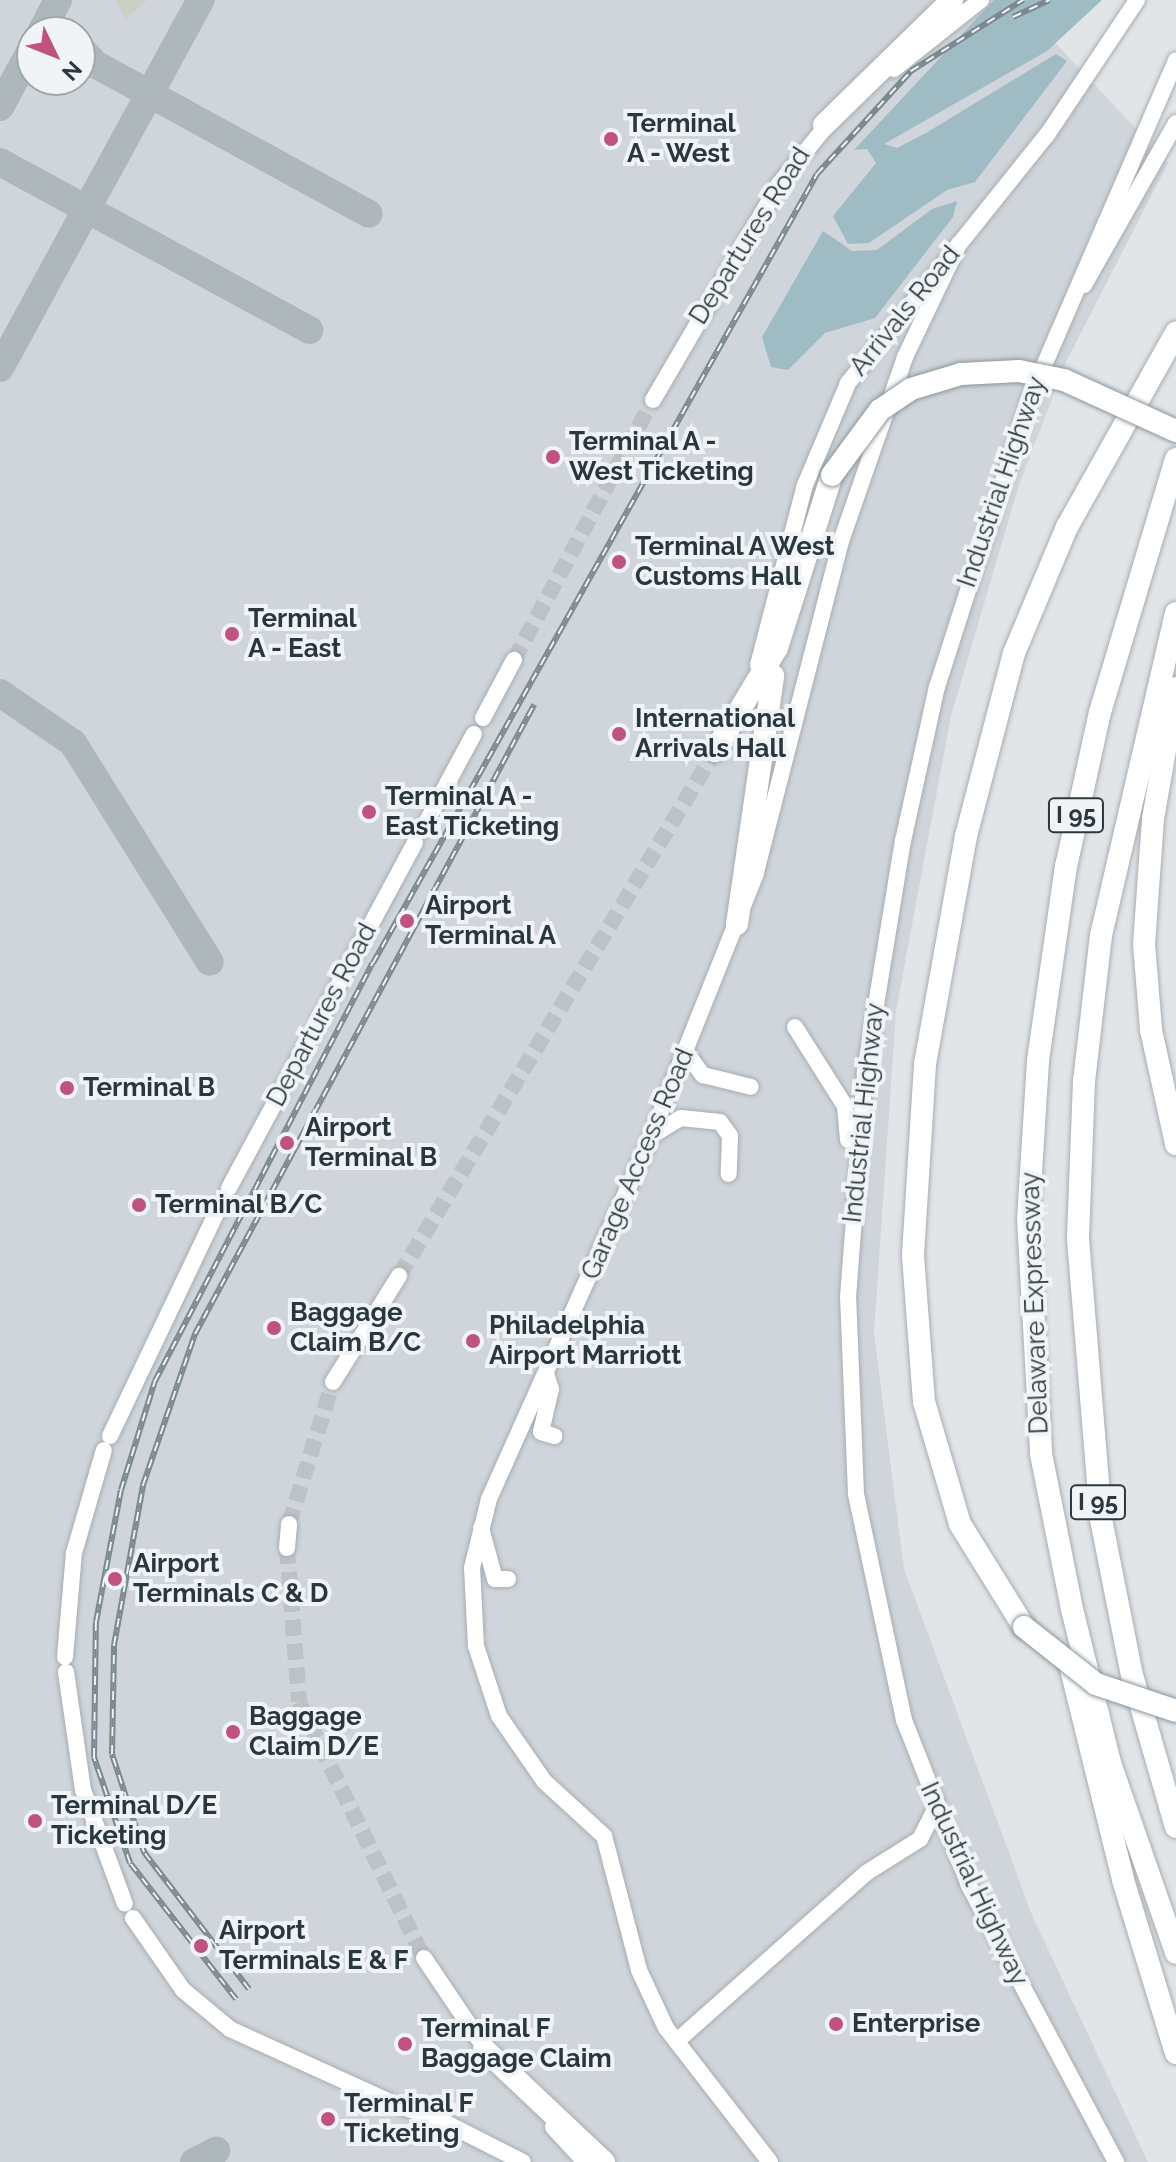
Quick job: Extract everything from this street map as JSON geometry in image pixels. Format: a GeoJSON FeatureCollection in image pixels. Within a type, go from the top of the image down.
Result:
{"type":"FeatureCollection","features":[{"type":"Feature","properties":{"kind":"highway"},"geometry":{"type":"LineString","coordinates":[[824,125],[952,0]]}},
{"type":"Feature","properties":{"kind":"highway"},"geometry":{"type":"LineString","coordinates":[[1176,333],[1063,536],[1014,653],[958,872],[925,1064],[913,1255],[924,1402],[960,1524],[1024,1627],[1096,1684],[1176,1711]]}},
{"type":"Feature","properties":{"kind":"highway"},"geometry":{"type":"LineString","coordinates":[[715,751],[756,693],[782,636],[832,475],[880,410],[911,389],[961,374],[1048,376],[1176,431]]}},
{"type":"Feature","properties":{"kind":"highway","name":"Delaware Expressway"},"geometry":{"type":"LineString","coordinates":[[1176,459],[1100,712],[1048,982],[1028,1218],[1041,1454],[1110,1763],[1176,1953]]}},
{"type":"Feature","properties":{"kind":"highway","name":"Delaware Expressway"},"geometry":{"type":"LineString","coordinates":[[1176,613],[1101,935],[1084,1081],[1078,1246],[1101,1519],[1132,1675],[1176,1827]]}},
{"type":"Feature","properties":{"kind":"highway"},"geometry":{"type":"LineString","coordinates":[[737,924],[782,636]]}},
{"type":"Feature","properties":{"kind":"highway"},"geometry":{"type":"LineString","coordinates":[[1176,688],[1153,819],[1144,944],[1151,1030],[1176,1144]]}},
{"type":"Feature","properties":{"kind":"highway"},"geometry":{"type":"LineString","coordinates":[[1041,1454],[1044,1534],[1074,1687],[1176,2053]]}},
{"type":"Feature","properties":{"kind":"highway"},"geometry":{"type":"LineString","coordinates":[[1024,1627],[1091,1675],[1176,1705]]}},
{"type":"Feature","properties":{"kind":"highway"},"geometry":{"type":"LineString","coordinates":[[484,2049],[604,2162]]}},
{"type":"Feature","properties":{"kind":"street","name":"Departures Road"},"geometry":{"type":"LineString","coordinates":[[653,400],[769,201],[824,125],[981,0]]}},
{"type":"Feature","properties":{"kind":"street","name":"Arrivals Road"},"geometry":{"type":"LineString","coordinates":[[715,751],[768,638],[805,485],[837,405],[871,348],[1047,135],[1137,0]]}},
{"type":"Feature","properties":{"kind":"street","name":"Industrial Highway"},"geometry":{"type":"LineString","coordinates":[[1116,2162],[962,1869],[935,1810],[889,1669],[856,1494],[847,1341],[853,1190],[885,936],[919,763],[969,575],[1045,361],[1176,60]]}},
{"type":"Feature","properties":{"kind":"street"},"geometry":{"type":"LineString","coordinates":[[1045,361],[1176,123]]}},
{"type":"Feature","properties":{"kind":"street","name":"Garage Access Road"},"geometry":{"type":"LineString","coordinates":[[770,2162],[677,2041],[642,1978],[604,1836],[532,1767],[488,1691],[471,1604],[480,1526],[651,1136],[737,924],[848,517],[905,357],[959,244]]}},
{"type":"Feature","properties":{"kind":"street"},"geometry":{"type":"LineString","coordinates":[[483,718],[514,660]]}},
{"type":"Feature","properties":{"kind":"street","name":"Departures Road"},"geometry":{"type":"LineString","coordinates":[[474,734],[226,1195],[107,1443],[74,1553],[66,1664],[85,1799],[129,1911],[183,1990],[223,2024],[395,2104],[434,2118],[523,2162]]}},
{"type":"Feature","properties":{"kind":"street"},"geometry":{"type":"LineString","coordinates":[[795,1027],[847,1112],[853,1190]]}},
{"type":"Feature","properties":{"kind":"street"},"geometry":{"type":"LineString","coordinates":[[686,1052],[703,1075],[751,1087]]}},
{"type":"Feature","properties":{"kind":"street"},"geometry":{"type":"LineString","coordinates":[[651,1136],[681,1118],[716,1120],[730,1136],[729,1174]]}},
{"type":"Feature","properties":{"kind":"street"},"geometry":{"type":"LineString","coordinates":[[333,1382],[399,1276]]}},
{"type":"Feature","properties":{"kind":"street"},"geometry":{"type":"LineString","coordinates":[[546,1373],[551,1389],[541,1432],[554,1436]]}},
{"type":"Feature","properties":{"kind":"street"},"geometry":{"type":"LineString","coordinates":[[287,1548],[289,1524]]}},
{"type":"Feature","properties":{"kind":"street"},"geometry":{"type":"LineString","coordinates":[[480,1526],[494,1577],[508,1579]]}},
{"type":"Feature","properties":{"kind":"street"},"geometry":{"type":"LineString","coordinates":[[677,2041],[866,1873],[920,1839],[935,1810]]}},
{"type":"Feature","properties":{"kind":"street"},"geometry":{"type":"LineString","coordinates":[[424,1958],[484,2049],[585,2162]]}},
{"type":"Feature","properties":{"kind":"shaded area"},"geometry":{"type":"Polygon","coordinates":[[[0,0],[1015,0],[1168,163],[1066,362],[1018,488],[951,716],[896,1011],[874,1333],[904,1569],[1032,1915],[1148,2162],[0,2162],[0,0]]]}},
{"type":"Feature","properties":{"kind":"shaded area"},"geometry":{"type":"Polygon","coordinates":[[[116,0],[147,0],[125,19],[116,0]]]}},
{"type":"Feature","properties":{"kind":"water"},"geometry":{"type":"Polygon","coordinates":[[[994,0],[1102,0],[1047,51],[884,144],[897,148],[926,133],[1056,54],[1067,61],[975,182],[947,190],[869,243],[848,244],[833,216],[876,163],[867,149],[854,150],[994,0]]]}},
{"type":"Feature","properties":{"kind":"water"},"geometry":{"type":"Polygon","coordinates":[[[957,201],[953,217],[875,318],[825,333],[788,370],[771,367],[762,337],[823,231],[852,251],[877,250],[932,209],[957,201]]]}},
{"type":"Feature","properties":{"kind":"taxiway"},"geometry":{"type":"LineString","coordinates":[[50,16],[58,0]]}},
{"type":"Feature","properties":{"kind":"taxiway"},"geometry":{"type":"LineString","coordinates":[[0,368],[201,0]]}},
{"type":"Feature","properties":{"kind":"taxiway"},"geometry":{"type":"LineString","coordinates":[[96,65],[369,214]]}},
{"type":"Feature","properties":{"kind":"taxiway"},"geometry":{"type":"LineString","coordinates":[[0,107],[16,78]]}},
{"type":"Feature","properties":{"kind":"taxiway"},"geometry":{"type":"LineString","coordinates":[[0,162],[309,330]]}},
{"type":"Feature","properties":{"kind":"taxiway"},"geometry":{"type":"LineString","coordinates":[[0,693],[73,743],[210,962]]}},
{"type":"Feature","properties":{"kind":"taxiway"},"geometry":{"type":"LineString","coordinates":[[194,2162],[216,2151]]}},
{"type":"Feature","properties":{"kind":"tunnel"},"geometry":{"type":"LineString","coordinates":[[514,660],[653,400]]}},
{"type":"Feature","properties":{"kind":"tunnel"},"geometry":{"type":"LineString","coordinates":[[399,1276],[715,751]]}},
{"type":"Feature","properties":{"kind":"tunnel"},"geometry":{"type":"LineString","coordinates":[[289,1524],[333,1382]]}},
{"type":"Feature","properties":{"kind":"tunnel"},"geometry":{"type":"LineString","coordinates":[[287,1548],[299,1702],[424,1958]]}},
{"type":"Feature","properties":{"kind":"railway"},"geometry":{"type":"LineString","coordinates":[[236,1999],[130,1863],[94,1757],[96,1622],[121,1490],[155,1381],[373,963],[817,174],[911,71],[1023,0]]}},
{"type":"Feature","properties":{"kind":"railway"},"geometry":{"type":"LineString","coordinates":[[1013,17],[1049,0]]}},
{"type":"Feature","properties":{"kind":"railway"},"geometry":{"type":"LineString","coordinates":[[249,1989],[144,1852],[112,1754],[114,1645],[143,1485],[195,1334],[534,705]]}},
{"type":"Feature","properties":{"kind":"place","name":"Terminal A - West"},"geometry":{"type":"Point","coordinates":[611,139]}},
{"type":"Feature","properties":{"kind":"place","name":"Terminal A - West Ticketing"},"geometry":{"type":"Point","coordinates":[553,457]}},
{"type":"Feature","properties":{"kind":"place","name":"Terminal A West Customs Hall"},"geometry":{"type":"Point","coordinates":[619,562]}},
{"type":"Feature","properties":{"kind":"place","name":"Terminal A - East"},"geometry":{"type":"Point","coordinates":[232,634]}},
{"type":"Feature","properties":{"kind":"place","name":"International Arrivals Hall"},"geometry":{"type":"Point","coordinates":[619,734]}},
{"type":"Feature","properties":{"kind":"place","name":"Terminal A - East Ticketing"},"geometry":{"type":"Point","coordinates":[369,812]}},
{"type":"Feature","properties":{"kind":"place","name":"Airport Terminal A"},"geometry":{"type":"Point","coordinates":[407,921]}},
{"type":"Feature","properties":{"kind":"place","name":"Terminal B"},"geometry":{"type":"Point","coordinates":[67,1088]}},
{"type":"Feature","properties":{"kind":"place","name":"Airport Terminal B"},"geometry":{"type":"Point","coordinates":[287,1143]}},
{"type":"Feature","properties":{"kind":"place","name":"Terminal B/C"},"geometry":{"type":"Point","coordinates":[139,1205]}},
{"type":"Feature","properties":{"kind":"place","name":"Baggage Claim B/C"},"geometry":{"type":"Point","coordinates":[274,1328]}},
{"type":"Feature","properties":{"kind":"place","name":"Philadelphia Airport Marriott"},"geometry":{"type":"Point","coordinates":[473,1341]}},
{"type":"Feature","properties":{"kind":"place","name":"Airport Terminals C & D"},"geometry":{"type":"Point","coordinates":[115,1579]}},
{"type":"Feature","properties":{"kind":"place","name":"Baggage Claim D/E"},"geometry":{"type":"Point","coordinates":[233,1732]}},
{"type":"Feature","properties":{"kind":"place","name":"Terminal D/E Ticketing"},"geometry":{"type":"Point","coordinates":[35,1821]}},
{"type":"Feature","properties":{"kind":"place","name":"Airport Terminals E & F"},"geometry":{"type":"Point","coordinates":[201,1946]}},
{"type":"Feature","properties":{"kind":"place","name":"Enterprise"},"geometry":{"type":"Point","coordinates":[836,2024]}},
{"type":"Feature","properties":{"kind":"place","name":"Terminal F Baggage Claim"},"geometry":{"type":"Point","coordinates":[405,2044]}},
{"type":"Feature","properties":{"kind":"place","name":"Terminal F Ticketing"},"geometry":{"type":"Point","coordinates":[328,2119]}}]}
